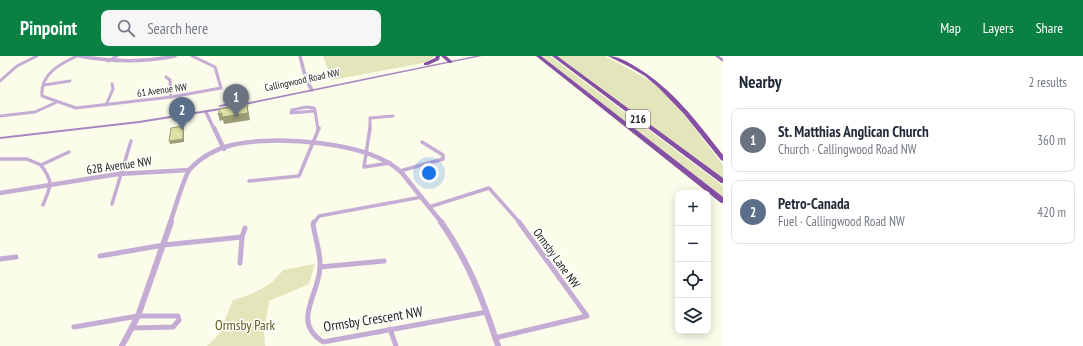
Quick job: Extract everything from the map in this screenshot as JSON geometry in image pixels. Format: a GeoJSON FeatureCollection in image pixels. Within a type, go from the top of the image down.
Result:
{"type":"FeatureCollection","features":[{"type":"Feature","properties":{"kind":"highway"},"geometry":{"type":"LineString","coordinates":[[426,64],[437,59],[438,56]]}},
{"type":"Feature","properties":{"kind":"highway"},"geometry":{"type":"LineString","coordinates":[[443,56],[452,59]]}},
{"type":"Feature","properties":{"kind":"highway"},"geometry":{"type":"LineString","coordinates":[[532,56],[563,80],[586,94]]}},
{"type":"Feature","properties":{"kind":"highway","name":"216"},"geometry":{"type":"LineString","coordinates":[[538,56],[723,201]]}},
{"type":"Feature","properties":{"kind":"highway","name":"216"},"geometry":{"type":"LineString","coordinates":[[554,56],[723,181]]}},
{"type":"Feature","properties":{"kind":"highway"},"geometry":{"type":"LineString","coordinates":[[610,56],[645,74],[668,92],[679,103],[723,159]]}},
{"type":"Feature","properties":{"kind":"main road","name":"Callingwood Road NW"},"geometry":{"type":"LineString","coordinates":[[0,138],[131,123],[206,110],[464,56]]}},
{"type":"Feature","properties":{"kind":"main road"},"geometry":{"type":"LineString","coordinates":[[452,59],[480,56]]}},
{"type":"Feature","properties":{"kind":"main road"},"geometry":{"type":"LineString","coordinates":[[717,56],[723,61]]}},
{"type":"Feature","properties":{"kind":"main road","name":"Callingwood Road NW"},"geometry":{"type":"LineString","coordinates":[[311,89],[452,59]]}},
{"type":"Feature","properties":{"kind":"main road","name":"Callingwood Road NW"},"geometry":{"type":"LineString","coordinates":[[0,134],[206,110]]}},
{"type":"Feature","properties":{"kind":"street"},"geometry":{"type":"LineString","coordinates":[[0,81],[18,65],[37,56]]}},
{"type":"Feature","properties":{"kind":"street"},"geometry":{"type":"LineString","coordinates":[[70,81],[44,85],[48,74],[54,67],[78,56],[107,61],[135,63],[175,56]]}},
{"type":"Feature","properties":{"kind":"street"},"geometry":{"type":"LineString","coordinates":[[107,61],[116,56]]}},
{"type":"Feature","properties":{"kind":"street","name":"61 Avenue NW"},"geometry":{"type":"LineString","coordinates":[[44,85],[41,93],[42,96],[76,108],[171,97],[221,88],[215,67],[192,56]]}},
{"type":"Feature","properties":{"kind":"street"},"geometry":{"type":"LineString","coordinates":[[300,56],[306,80],[311,89]]}},
{"type":"Feature","properties":{"kind":"street"},"geometry":{"type":"LineString","coordinates":[[166,77],[170,80],[171,97]]}},
{"type":"Feature","properties":{"kind":"street"},"geometry":{"type":"LineString","coordinates":[[106,105],[113,89],[112,84]]}},
{"type":"Feature","properties":{"kind":"street"},"geometry":{"type":"LineString","coordinates":[[0,116],[35,112],[57,102]]}},
{"type":"Feature","properties":{"kind":"street"},"geometry":{"type":"LineString","coordinates":[[249,181],[299,176],[319,127],[315,111],[314,108],[310,106],[292,110],[291,113],[315,111]]}},
{"type":"Feature","properties":{"kind":"street"},"geometry":{"type":"LineString","coordinates":[[206,110],[224,148]]}},
{"type":"Feature","properties":{"kind":"street"},"geometry":{"type":"LineString","coordinates":[[390,163],[364,167],[367,154],[370,118],[393,116]]}},
{"type":"Feature","properties":{"kind":"street"},"geometry":{"type":"LineString","coordinates":[[112,204],[131,141]]}},
{"type":"Feature","properties":{"kind":"street"},"geometry":{"type":"LineString","coordinates":[[122,346],[138,316],[190,170],[203,158],[224,148],[263,142],[314,142],[367,154],[390,163],[400,171],[422,197],[464,258],[487,312],[498,346]]}},
{"type":"Feature","properties":{"kind":"street"},"geometry":{"type":"LineString","coordinates":[[400,171],[443,159],[443,155],[431,146],[422,142]]}},
{"type":"Feature","properties":{"kind":"street"},"geometry":{"type":"LineString","coordinates":[[42,165],[69,152]]}},
{"type":"Feature","properties":{"kind":"street"},"geometry":{"type":"LineString","coordinates":[[0,159],[27,159],[42,165],[51,186],[42,205]]}},
{"type":"Feature","properties":{"kind":"street","name":"62B Avenue NW"},"geometry":{"type":"LineString","coordinates":[[0,193],[121,174],[163,170],[190,170]]}},
{"type":"Feature","properties":{"kind":"street","name":"Ormsby Lane NW"},"geometry":{"type":"LineString","coordinates":[[429,207],[490,188],[513,214],[587,316],[495,338]]}},
{"type":"Feature","properties":{"kind":"street","name":"Ormsby Crescent NW"},"geometry":{"type":"LineString","coordinates":[[422,197],[319,216],[313,224],[320,267],[307,314],[309,332],[314,338],[323,342],[487,312]]}},
{"type":"Feature","properties":{"kind":"street"},"geometry":{"type":"LineString","coordinates":[[240,263],[242,237],[245,228]]}},
{"type":"Feature","properties":{"kind":"street"},"geometry":{"type":"LineString","coordinates":[[100,256],[164,245],[242,237]]}},
{"type":"Feature","properties":{"kind":"street"},"geometry":{"type":"LineString","coordinates":[[0,260],[16,257]]}},
{"type":"Feature","properties":{"kind":"street"},"geometry":{"type":"LineString","coordinates":[[320,267],[384,261]]}},
{"type":"Feature","properties":{"kind":"street"},"geometry":{"type":"LineString","coordinates":[[74,327],[138,316],[178,316],[179,320],[173,327],[132,328]]}},
{"type":"Feature","properties":{"kind":"street"},"geometry":{"type":"LineString","coordinates":[[390,329],[396,346]]}},
{"type":"Feature","properties":{"kind":"green space"},"geometry":{"type":"Polygon","coordinates":[[[323,56],[435,57],[423,63],[332,80],[323,56]]]}},
{"type":"Feature","properties":{"kind":"green space"},"geometry":{"type":"Polygon","coordinates":[[[540,56],[550,56],[723,186],[723,197],[540,56]]]}},
{"type":"Feature","properties":{"kind":"green space"},"geometry":{"type":"Polygon","coordinates":[[[556,56],[605,56],[659,87],[682,112],[723,165],[723,178],[556,56]]]}},
{"type":"Feature","properties":{"kind":"green space","name":"Ormsby Park"},"geometry":{"type":"Polygon","coordinates":[[[315,264],[309,284],[269,301],[264,332],[265,346],[207,346],[219,334],[233,300],[261,289],[273,281],[283,270],[315,264]]]}},
{"type":"Feature","properties":{"kind":"building"},"geometry":{"type":"Polygon","coordinates":[[[247,104],[248,113],[222,117],[222,113],[218,114],[220,109],[247,104]]]}},
{"type":"Feature","properties":{"kind":"building"},"geometry":{"type":"Polygon","coordinates":[[[183,126],[183,139],[169,141],[171,128],[183,126]]]}},
{"type":"Feature","properties":{"kind":"place","name":"St. Matthias Anglican Church"},"geometry":{"type":"Point","coordinates":[236,117]}},
{"type":"Feature","properties":{"kind":"place","name":"Petro-Canada"},"geometry":{"type":"Point","coordinates":[182,130]}}]}
